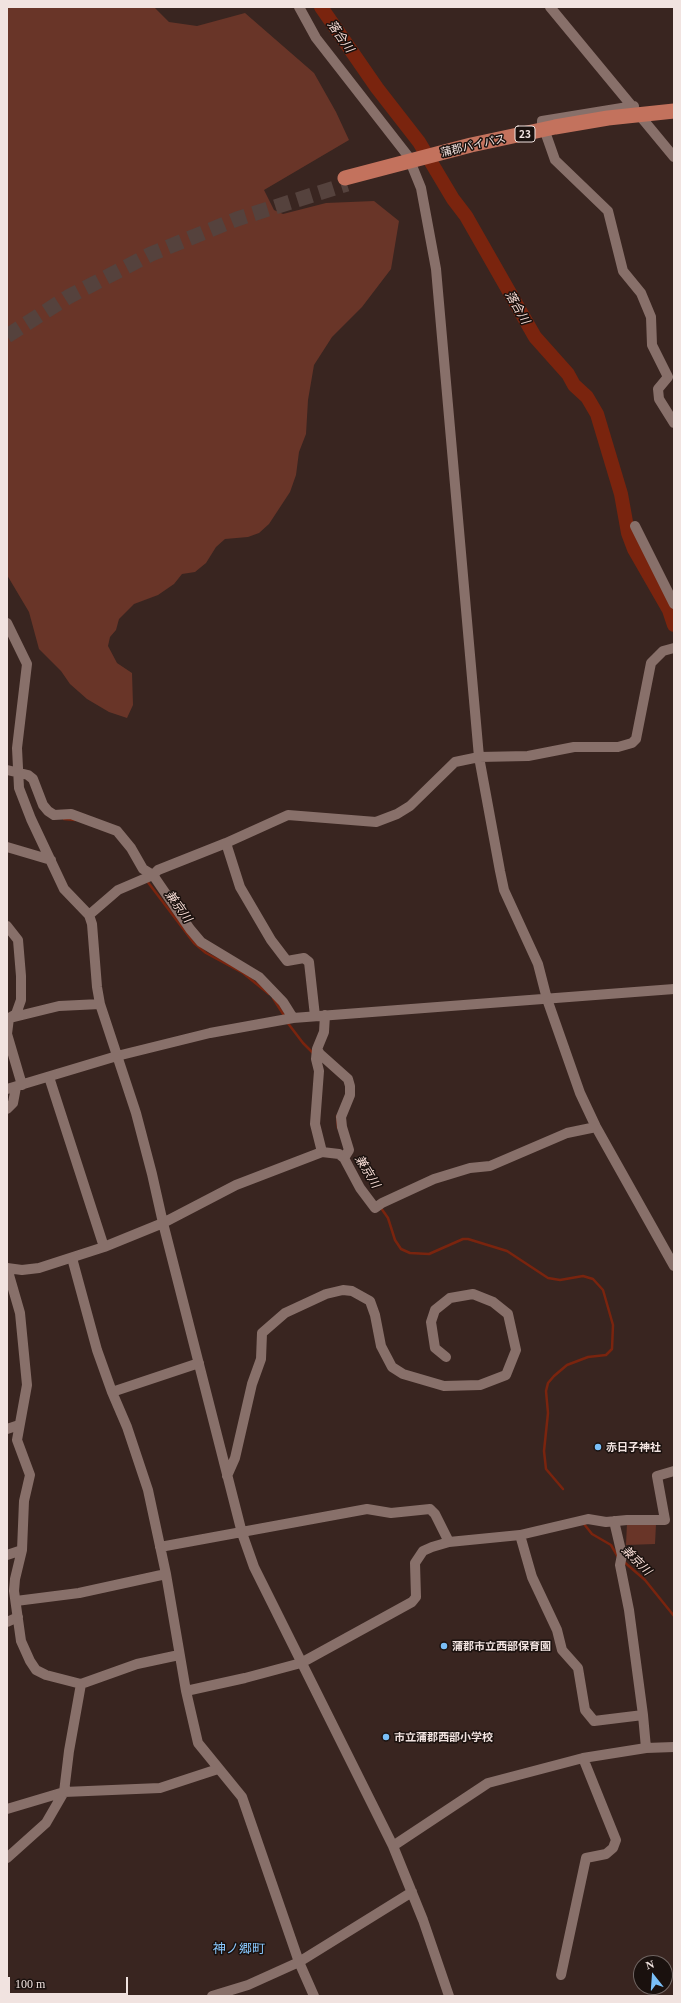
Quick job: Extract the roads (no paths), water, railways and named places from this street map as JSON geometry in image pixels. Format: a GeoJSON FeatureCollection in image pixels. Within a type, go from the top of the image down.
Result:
{"type":"FeatureCollection","features":[{"type":"Feature","properties":{"kind":"highway","name":"蒲郡バイパス"},"geometry":{"type":"LineString","coordinates":[[346,181],[471,145],[555,127],[608,118],[674,111]]}},
{"type":"Feature","properties":{"kind":"highway","name":"蒲郡バイパス"},"geometry":{"type":"LineString","coordinates":[[380,171],[556,132],[610,123],[674,116]]}},
{"type":"Feature","properties":{"kind":"street"},"geometry":{"type":"LineString","coordinates":[[299,7],[316,38],[408,156],[421,188],[436,268],[479,757],[493,844],[504,890],[538,964],[547,999],[580,1093],[596,1127],[674,1266]]}},
{"type":"Feature","properties":{"kind":"street"},"geometry":{"type":"LineString","coordinates":[[550,7],[634,106],[674,157]]}},
{"type":"Feature","properties":{"kind":"street"},"geometry":{"type":"LineString","coordinates":[[634,106],[542,122],[555,160],[608,211],[623,271],[641,294],[651,316],[652,345],[668,377],[658,389],[659,399],[674,423]]}},
{"type":"Feature","properties":{"kind":"street"},"geometry":{"type":"LineString","coordinates":[[636,526],[674,604]]}},
{"type":"Feature","properties":{"kind":"street"},"geometry":{"type":"LineString","coordinates":[[7,623],[27,664],[17,748],[19,777],[31,819],[64,889],[89,915],[92,924],[97,987],[100,1004],[136,1113],[242,1533],[254,1567],[393,1846],[412,1892],[449,1996]]}},
{"type":"Feature","properties":{"kind":"street"},"geometry":{"type":"LineString","coordinates":[[89,915],[118,890],[148,877],[158,870],[226,843],[288,815],[376,822],[397,814],[410,806],[455,762],[479,757],[528,756],[574,747],[618,748],[632,743],[636,738],[651,663],[663,651],[674,648]]}},
{"type":"Feature","properties":{"kind":"street"},"geometry":{"type":"LineString","coordinates":[[7,770],[19,777],[28,776],[33,779],[43,805],[54,815],[71,814],[117,831],[131,848],[148,877],[201,942],[234,964],[259,977],[283,1002],[289,1019]]}},
{"type":"Feature","properties":{"kind":"street"},"geometry":{"type":"LineString","coordinates":[[226,843],[240,887],[271,940],[287,961],[304,958],[310,962],[324,1032],[317,1053],[319,1071],[315,1124],[322,1152]]}},
{"type":"Feature","properties":{"kind":"street"},"geometry":{"type":"LineString","coordinates":[[7,847],[51,860]]}},
{"type":"Feature","properties":{"kind":"street"},"geometry":{"type":"LineString","coordinates":[[7,926],[18,940],[21,976],[21,1000],[16,1014],[8,1018]]}},
{"type":"Feature","properties":{"kind":"street"},"geometry":{"type":"LineString","coordinates":[[15,1087],[117,1056],[210,1033],[289,1019],[674,989]]}},
{"type":"Feature","properties":{"kind":"street"},"geometry":{"type":"LineString","coordinates":[[8,1018],[59,1006],[100,1004]]}},
{"type":"Feature","properties":{"kind":"street"},"geometry":{"type":"LineString","coordinates":[[7,1109],[12,1103],[15,1087],[8,1034],[8,1018]]}},
{"type":"Feature","properties":{"kind":"street"},"geometry":{"type":"LineString","coordinates":[[317,1053],[348,1079],[350,1095],[342,1113],[341,1122],[346,1155],[360,1188],[375,1208],[434,1179],[470,1168],[490,1166],[567,1133],[596,1127]]}},
{"type":"Feature","properties":{"kind":"street"},"geometry":{"type":"LineString","coordinates":[[49,1077],[104,1247]]}},
{"type":"Feature","properties":{"kind":"street"},"geometry":{"type":"LineString","coordinates":[[179,1655],[137,1664],[81,1684],[46,1676],[36,1670],[30,1662],[21,1641],[15,1579],[22,1550],[24,1501],[29,1485],[30,1475],[18,1440],[19,1425],[27,1384],[20,1313],[12,1300],[7,1268],[22,1270],[39,1268],[72,1258],[104,1247],[163,1223],[236,1185],[322,1152],[346,1155]]}},
{"type":"Feature","properties":{"kind":"street"},"geometry":{"type":"LineString","coordinates":[[72,1258],[97,1350],[112,1392],[127,1427],[148,1490],[166,1574],[186,1691],[198,1743],[242,1797],[299,1962],[314,1996]]}},
{"type":"Feature","properties":{"kind":"street"},"geometry":{"type":"LineString","coordinates":[[227,1476],[235,1458],[252,1384],[261,1359],[262,1333],[285,1313],[326,1294],[343,1290],[352,1291],[370,1301],[375,1314],[381,1346],[392,1367],[403,1374],[444,1386],[480,1385],[506,1375],[516,1350],[508,1314],[493,1302],[473,1294],[450,1298],[435,1310],[432,1322],[435,1348],[446,1357]]}},
{"type":"Feature","properties":{"kind":"street"},"geometry":{"type":"LineString","coordinates":[[112,1392],[199,1363]]}},
{"type":"Feature","properties":{"kind":"street"},"geometry":{"type":"LineString","coordinates":[[7,1429],[19,1425]]}},
{"type":"Feature","properties":{"kind":"street"},"geometry":{"type":"LineString","coordinates":[[186,1691],[245,1678],[301,1663],[412,1602],[416,1597],[414,1567],[418,1557],[423,1551],[432,1547],[449,1542],[520,1535],[588,1519],[606,1522],[665,1520],[656,1476],[674,1471]]}},
{"type":"Feature","properties":{"kind":"street"},"geometry":{"type":"LineString","coordinates":[[160,1547],[367,1509],[390,1513],[430,1509],[435,1514],[449,1542]]}},
{"type":"Feature","properties":{"kind":"street"},"geometry":{"type":"LineString","coordinates":[[614,1521],[629,1610],[646,1748]]}},
{"type":"Feature","properties":{"kind":"street"},"geometry":{"type":"LineString","coordinates":[[520,1535],[532,1576],[557,1630],[562,1650],[578,1668],[586,1710],[594,1721],[643,1715]]}},
{"type":"Feature","properties":{"kind":"street"},"geometry":{"type":"LineString","coordinates":[[7,1555],[22,1550]]}},
{"type":"Feature","properties":{"kind":"street"},"geometry":{"type":"LineString","coordinates":[[16,1601],[79,1594],[166,1574]]}},
{"type":"Feature","properties":{"kind":"street"},"geometry":{"type":"LineString","coordinates":[[7,1622],[18,1617]]}},
{"type":"Feature","properties":{"kind":"street"},"geometry":{"type":"LineString","coordinates":[[7,1858],[46,1823],[64,1792],[69,1751],[81,1684]]}},
{"type":"Feature","properties":{"kind":"street"},"geometry":{"type":"LineString","coordinates":[[393,1846],[488,1783],[583,1758],[646,1748],[674,1747]]}},
{"type":"Feature","properties":{"kind":"street"},"geometry":{"type":"LineString","coordinates":[[561,1975],[586,1858],[606,1854],[613,1848],[616,1840],[583,1758]]}},
{"type":"Feature","properties":{"kind":"street"},"geometry":{"type":"LineString","coordinates":[[7,1809],[64,1792],[160,1788],[218,1769]]}},
{"type":"Feature","properties":{"kind":"street"},"geometry":{"type":"LineString","coordinates":[[212,1996],[248,1984],[299,1962],[412,1892]]}},
{"type":"Feature","properties":{"kind":"waterway","name":"落合川"},"geometry":{"type":"LineString","coordinates":[[321,7],[377,88],[419,142],[453,199],[466,216],[535,337],[568,374],[574,385],[587,397],[597,414],[621,494],[628,533],[634,549],[669,610],[674,625]]}},
{"type":"Feature","properties":{"kind":"waterway","name":"兼京川"},"geometry":{"type":"LineString","coordinates":[[64,819],[75,820]]}},
{"type":"Feature","properties":{"kind":"waterway","name":"兼京川"},"geometry":{"type":"LineString","coordinates":[[147,881],[194,943],[206,953],[243,973],[269,994]]}},
{"type":"Feature","properties":{"kind":"waterway","name":"兼京川"},"geometry":{"type":"LineString","coordinates":[[273,998],[285,1017]]}},
{"type":"Feature","properties":{"kind":"waterway","name":"兼京川"},"geometry":{"type":"LineString","coordinates":[[287,1022],[303,1043],[313,1053]]}},
{"type":"Feature","properties":{"kind":"waterway","name":"兼京川"},"geometry":{"type":"LineString","coordinates":[[337,1116],[338,1128]]}},
{"type":"Feature","properties":{"kind":"waterway","name":"兼京川"},"geometry":{"type":"LineString","coordinates":[[381,1208],[388,1218],[395,1240],[401,1249],[410,1253],[429,1254],[463,1239],[468,1239],[507,1251],[548,1278],[560,1280],[583,1276],[593,1279],[603,1290],[613,1325],[612,1349],[606,1355],[588,1357],[567,1365],[548,1383],[546,1391],[548,1413],[544,1451],[546,1469],[563,1489]]}},
{"type":"Feature","properties":{"kind":"waterway","name":"兼京川"},"geometry":{"type":"LineString","coordinates":[[584,1524],[592,1534],[611,1545],[618,1557]]}},
{"type":"Feature","properties":{"kind":"waterway","name":"兼京川"},"geometry":{"type":"LineString","coordinates":[[623,1561],[645,1580],[674,1616]]}},
{"type":"Feature","properties":{"kind":"tunnel"},"geometry":{"type":"LineString","coordinates":[[7,336],[68,297],[151,254],[237,219],[347,184]]}},
{"type":"Feature","properties":{"kind":"place","name":"赤日子神社"},"geometry":{"type":"Point","coordinates":[598,1447]}},
{"type":"Feature","properties":{"kind":"place","name":"蒲郡市立西部保育園"},"geometry":{"type":"Point","coordinates":[444,1646]}},
{"type":"Feature","properties":{"kind":"place","name":"市立蒲郡西部小学校"},"geometry":{"type":"Point","coordinates":[386,1737]}},
{"type":"Feature","properties":{"kind":"district","name":"神ノ郷町"},"geometry":{"type":"Point","coordinates":[239,1948]}}]}
